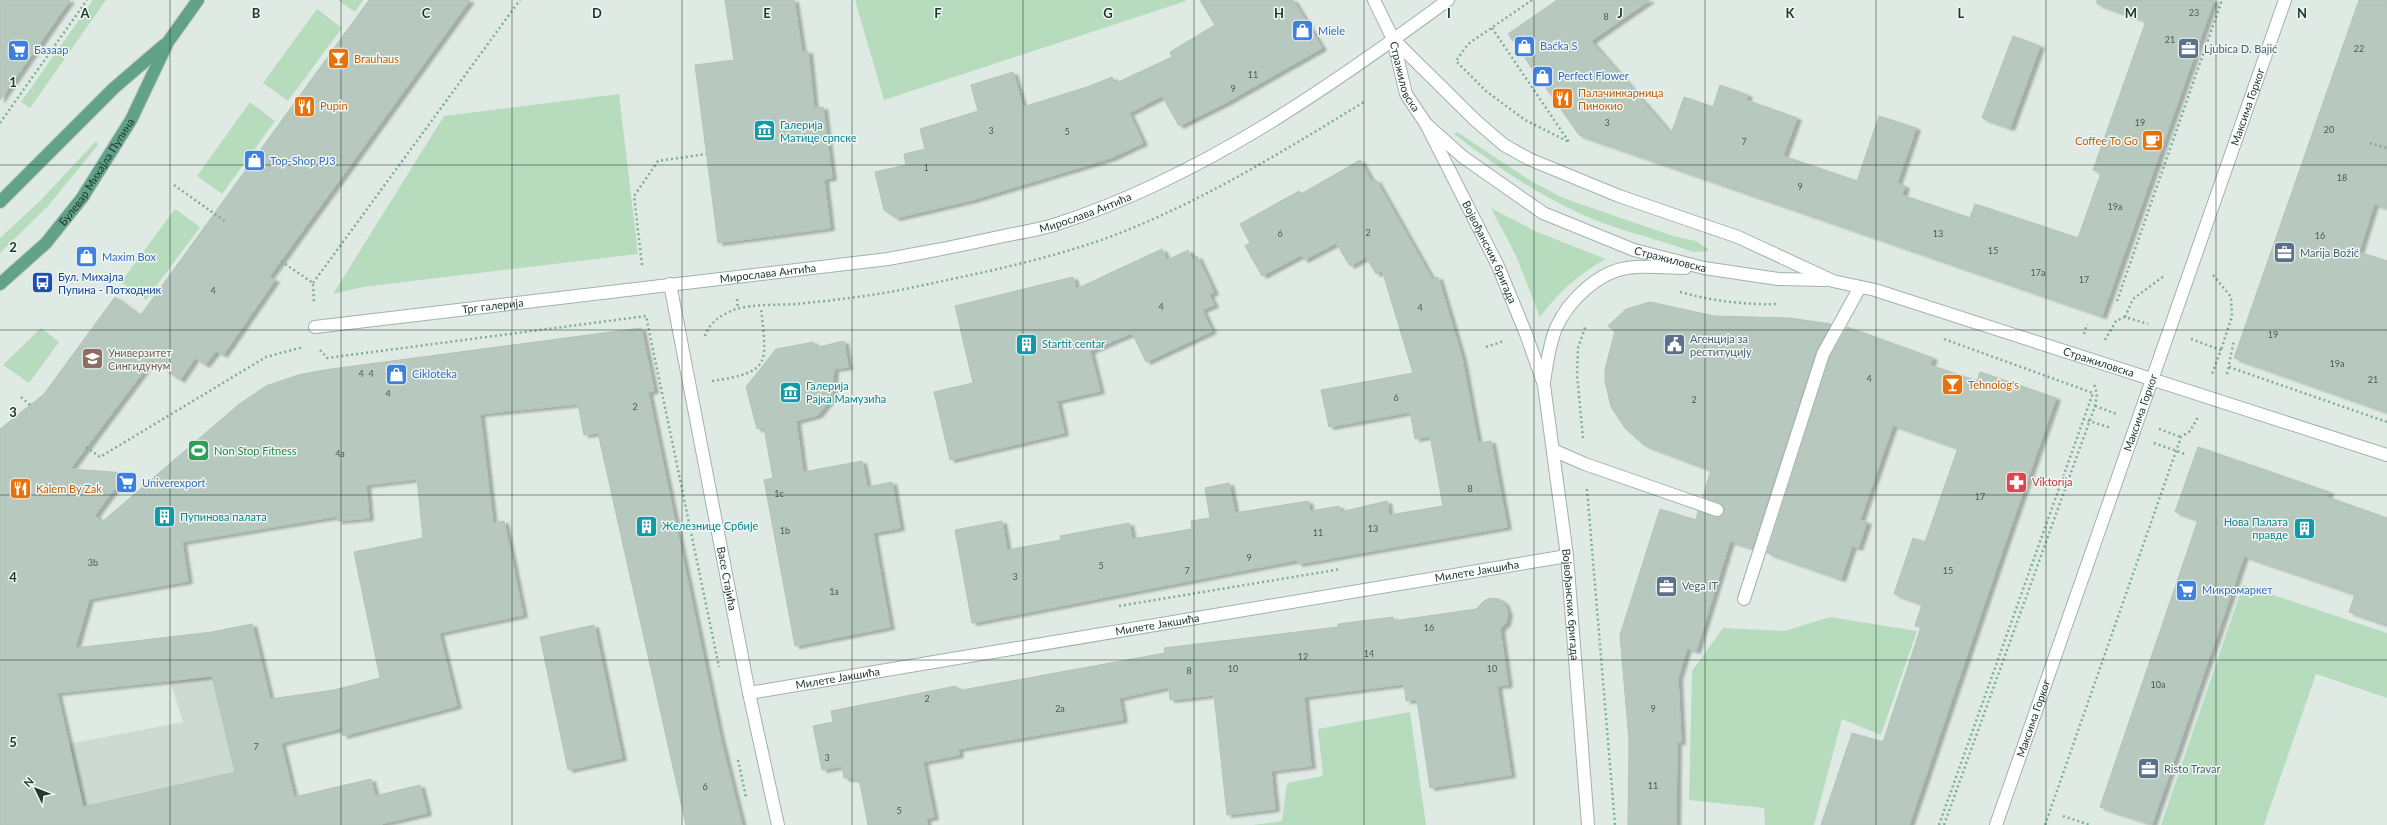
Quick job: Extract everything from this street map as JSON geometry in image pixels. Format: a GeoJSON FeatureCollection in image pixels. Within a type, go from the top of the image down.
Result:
{"type":"FeatureCollection","features":[{"type":"Feature","properties":{"kind":"main road","name":"Булевар Михајла Пупина"},"geometry":{"type":"LineString","coordinates":[[0,284],[46,243],[82,198],[131,120],[168,42],[198,0]]}},
{"type":"Feature","properties":{"kind":"main road","name":"Булевар Михајла Пупина"},"geometry":{"type":"LineString","coordinates":[[0,202],[114,88],[168,42]]}},
{"type":"Feature","properties":{"kind":"street"},"geometry":{"type":"LineString","coordinates":[[1374,0],[1393,39]]}},
{"type":"Feature","properties":{"kind":"street","name":"Мирослава Антића"},"geometry":{"type":"LineString","coordinates":[[670,284],[888,259],[952,248],[1055,225],[1125,200],[1206,160],[1274,120],[1448,0]]}},
{"type":"Feature","properties":{"kind":"street","name":"Максима Горког"},"geometry":{"type":"LineString","coordinates":[[1996,825],[2151,379],[2286,0]]}},
{"type":"Feature","properties":{"kind":"street","name":"Стражиловска"},"geometry":{"type":"LineString","coordinates":[[1393,39],[1406,94],[1426,124],[1463,157],[1543,213],[1634,250],[1704,268],[1778,279],[1833,281],[1860,287],[2387,455]]}},
{"type":"Feature","properties":{"kind":"street","name":"Стражиловска"},"geometry":{"type":"LineString","coordinates":[[1393,39],[1475,120],[1504,145],[1530,159],[1619,196],[1738,237],[1833,281]]}},
{"type":"Feature","properties":{"kind":"street","name":"Војвођанских бригада"},"geometry":{"type":"LineString","coordinates":[[1426,124],[1498,266],[1526,334],[1544,385],[1567,556],[1588,825]]}},
{"type":"Feature","properties":{"kind":"street","name":"Војвођанских бригада"},"geometry":{"type":"LineString","coordinates":[[1544,385],[1548,352],[1558,323],[1564,314],[1600,277],[1626,268],[1704,268]]}},
{"type":"Feature","properties":{"kind":"street","name":"Трг галерија"},"geometry":{"type":"LineString","coordinates":[[315,327],[670,284]]}},
{"type":"Feature","properties":{"kind":"street","name":"Васе Стајића"},"geometry":{"type":"LineString","coordinates":[[670,284],[749,693],[778,825]]}},
{"type":"Feature","properties":{"kind":"street"},"geometry":{"type":"LineString","coordinates":[[1744,600],[1823,354],[1860,287]]}},
{"type":"Feature","properties":{"kind":"street"},"geometry":{"type":"LineString","coordinates":[[1553,450],[1585,464],[1717,510]]}},
{"type":"Feature","properties":{"kind":"street","name":"Милете Јакшића"},"geometry":{"type":"LineString","coordinates":[[749,693],[1567,556]]}},
{"type":"Feature","properties":{"kind":"path"},"geometry":{"type":"LineString","coordinates":[[0,122],[87,0]]}},
{"type":"Feature","properties":{"kind":"path"},"geometry":{"type":"LineString","coordinates":[[520,0],[313,283],[315,327],[314,344],[327,358],[646,316]]}},
{"type":"Feature","properties":{"kind":"path"},"geometry":{"type":"LineString","coordinates":[[1492,28],[1570,142],[1525,120],[1486,90],[1456,61],[1468,44],[1532,0]]}},
{"type":"Feature","properties":{"kind":"path"},"geometry":{"type":"LineString","coordinates":[[2117,301],[2222,0]]}},
{"type":"Feature","properties":{"kind":"path"},"geometry":{"type":"LineString","coordinates":[[703,342],[706,331],[721,316],[738,309],[845,300],[882,294],[1058,253],[1105,238],[1151,220],[1233,181],[1364,102]]}},
{"type":"Feature","properties":{"kind":"path"},"geometry":{"type":"LineString","coordinates":[[2370,142],[2387,148]]}},
{"type":"Feature","properties":{"kind":"path"},"geometry":{"type":"LineString","coordinates":[[706,154],[658,160],[634,196],[645,287],[646,316],[720,672]]}},
{"type":"Feature","properties":{"kind":"path"},"geometry":{"type":"LineString","coordinates":[[174,185],[226,222]]}},
{"type":"Feature","properties":{"kind":"path"},"geometry":{"type":"LineString","coordinates":[[2125,316],[2132,299],[2195,254],[2231,297],[2232,316],[2221,350]]}},
{"type":"Feature","properties":{"kind":"path"},"geometry":{"type":"LineString","coordinates":[[281,261],[313,283]]}},
{"type":"Feature","properties":{"kind":"path"},"geometry":{"type":"LineString","coordinates":[[1676,291],[1713,301],[1753,305],[1779,304]]}},
{"type":"Feature","properties":{"kind":"path"},"geometry":{"type":"LineString","coordinates":[[708,381],[747,375],[760,367],[765,352],[761,307]]}},
{"type":"Feature","properties":{"kind":"path"},"geometry":{"type":"LineString","coordinates":[[1589,320],[1578,348],[1577,375],[1615,825]]}},
{"type":"Feature","properties":{"kind":"path"},"geometry":{"type":"LineString","coordinates":[[1935,335],[2093,393],[1939,825]]}},
{"type":"Feature","properties":{"kind":"path"},"geometry":{"type":"LineString","coordinates":[[1486,347],[1509,340]]}},
{"type":"Feature","properties":{"kind":"path"},"geometry":{"type":"LineString","coordinates":[[2227,374],[2234,340]]}},
{"type":"Feature","properties":{"kind":"path"},"geometry":{"type":"LineString","coordinates":[[86,447],[100,457],[266,357],[314,344]]}},
{"type":"Feature","properties":{"kind":"path"},"geometry":{"type":"LineString","coordinates":[[2229,367],[2387,422]]}},
{"type":"Feature","properties":{"kind":"path"},"geometry":{"type":"LineString","coordinates":[[21,396],[30,404]]}},
{"type":"Feature","properties":{"kind":"path"},"geometry":{"type":"LineString","coordinates":[[738,757],[747,802]]}},
{"type":"Feature","properties":{"kind":"path"},"geometry":{"type":"LineString","coordinates":[[2063,816],[2090,825]]}},
{"type":"Feature","properties":{"kind":"shaded area"},"geometry":{"type":"Polygon","coordinates":[[[252,624],[301,825],[0,825],[68,744],[183,722],[170,681],[212,676],[217,655],[212,632],[252,624]]]}},
{"type":"Feature","properties":{"kind":"green space"},"geometry":{"type":"Polygon","coordinates":[[[93,0],[106,0],[30,108],[21,102],[93,0]]]}},
{"type":"Feature","properties":{"kind":"green space"},"geometry":{"type":"Polygon","coordinates":[[[338,0],[363,0],[355,12],[338,0]]]}},
{"type":"Feature","properties":{"kind":"green space"},"geometry":{"type":"Polygon","coordinates":[[[855,0],[1185,0],[1186,1],[884,100],[855,0]]]}},
{"type":"Feature","properties":{"kind":"green space"},"geometry":{"type":"Polygon","coordinates":[[[317,9],[342,28],[288,101],[263,83],[317,9]]]}},
{"type":"Feature","properties":{"kind":"green space"},"geometry":{"type":"Polygon","coordinates":[[[619,94],[638,254],[363,287],[333,294],[444,116],[619,94]]]}},
{"type":"Feature","properties":{"kind":"green space"},"geometry":{"type":"Polygon","coordinates":[[[250,102],[275,121],[222,194],[197,176],[250,102]]]}},
{"type":"Feature","properties":{"kind":"green space"},"geometry":{"type":"Polygon","coordinates":[[[1457,132],[1531,181],[1563,198],[1673,236],[1696,241],[1708,249],[1708,251],[1693,252],[1614,227],[1583,215],[1544,195],[1507,172],[1454,134],[1457,132]]]}},
{"type":"Feature","properties":{"kind":"green space"},"geometry":{"type":"Polygon","coordinates":[[[96,141],[98,145],[48,206],[0,253],[0,238],[41,200],[96,141]]]}},
{"type":"Feature","properties":{"kind":"green space"},"geometry":{"type":"Polygon","coordinates":[[[1491,208],[1537,232],[1606,259],[1570,284],[1540,317],[1516,256],[1491,208]]]}},
{"type":"Feature","properties":{"kind":"green space"},"geometry":{"type":"Polygon","coordinates":[[[175,209],[200,227],[146,300],[121,282],[175,209]]]}},
{"type":"Feature","properties":{"kind":"green space"},"geometry":{"type":"Polygon","coordinates":[[[41,328],[59,342],[29,383],[3,365],[41,328]]]}},
{"type":"Feature","properties":{"kind":"green space"},"geometry":{"type":"Polygon","coordinates":[[[2243,585],[2387,633],[2387,698],[2316,674],[2264,825],[2161,825],[2243,585]]]}},
{"type":"Feature","properties":{"kind":"green space"},"geometry":{"type":"Polygon","coordinates":[[[1830,617],[1917,631],[1881,735],[1842,719],[1814,825],[1765,825],[1764,808],[1689,800],[1692,671],[1723,628],[1784,631],[1830,617]]]}},
{"type":"Feature","properties":{"kind":"green space"},"geometry":{"type":"Polygon","coordinates":[[[1410,712],[1426,825],[1253,825],[1282,821],[1287,783],[1323,776],[1318,729],[1410,712]]]}},
{"type":"Feature","properties":{"kind":"building","name":"Базаар"},"geometry":{"type":"Polygon","coordinates":[[[0,0],[70,0],[0,100],[0,0]]]}},
{"type":"Feature","properties":{"kind":"building"},"geometry":{"type":"Polygon","coordinates":[[[369,0],[470,0],[269,277],[275,280],[223,355],[216,351],[205,365],[195,358],[180,380],[152,360],[70,469],[126,473],[95,515],[102,522],[238,405],[266,386],[298,375],[324,370],[641,328],[654,391],[648,392],[720,737],[742,825],[686,825],[598,433],[584,435],[578,404],[480,414],[493,523],[504,521],[523,615],[439,633],[457,706],[343,736],[342,728],[281,743],[294,797],[371,779],[375,796],[420,785],[427,813],[377,825],[0,825],[0,429],[44,394],[115,297],[140,316],[369,0]],[[417,479],[366,485],[369,518],[338,521],[338,516],[182,542],[188,581],[89,599],[75,648],[212,632],[252,624],[270,699],[334,690],[380,678],[354,552],[423,538],[417,479]],[[212,676],[57,693],[83,807],[235,772],[212,676]]]}},
{"type":"Feature","properties":{"kind":"building","name":"Галерија Матице српске"},"geometry":{"type":"Polygon","coordinates":[[[725,0],[794,0],[802,52],[808,51],[814,108],[823,107],[832,178],[824,179],[830,228],[718,243],[695,65],[734,60],[725,0]]]}},
{"type":"Feature","properties":{"kind":"building"},"geometry":{"type":"Polygon","coordinates":[[[1200,0],[1293,0],[1322,48],[1227,102],[1179,126],[1162,96],[1129,113],[1143,143],[1111,158],[972,200],[896,218],[884,210],[875,172],[906,165],[904,154],[925,149],[920,129],[978,111],[971,85],[1013,72],[1023,107],[1090,86],[1112,77],[1116,83],[1172,57],[1170,52],[1215,25],[1200,0]]]}},
{"type":"Feature","properties":{"kind":"building"},"geometry":{"type":"Polygon","coordinates":[[[1557,0],[1650,0],[1591,41],[1671,134],[1684,97],[1713,107],[1720,85],[1748,95],[1746,100],[1797,118],[1783,156],[1857,181],[1879,116],[1916,128],[1897,183],[1905,186],[1902,195],[1970,218],[1975,204],[2078,238],[2101,173],[2093,170],[2146,21],[2097,4],[2097,0],[2214,0],[2102,316],[1579,135],[1508,34],[1557,0]]]}},
{"type":"Feature","properties":{"kind":"building"},"geometry":{"type":"Polygon","coordinates":[[[2359,0],[2387,0],[2387,208],[2374,204],[2359,252],[2387,261],[2387,412],[2234,358],[2359,0]]]}},
{"type":"Feature","properties":{"kind":"building"},"geometry":{"type":"Polygon","coordinates":[[[2013,36],[2040,46],[2010,128],[1982,118],[2013,36]]]}},
{"type":"Feature","properties":{"kind":"building"},"geometry":{"type":"Polygon","coordinates":[[[1360,160],[1372,182],[1376,180],[1432,279],[1438,277],[1462,358],[1478,443],[1491,441],[1507,527],[1298,564],[1297,560],[972,623],[955,530],[1002,521],[1007,550],[1061,540],[1060,536],[1129,523],[1132,539],[1192,529],[1191,521],[1210,518],[1205,488],[1229,483],[1235,513],[1308,501],[1310,511],[1339,506],[1340,512],[1387,501],[1389,515],[1443,506],[1430,436],[1415,439],[1410,412],[1329,427],[1321,390],[1413,373],[1382,270],[1376,274],[1366,257],[1350,266],[1336,243],[1304,260],[1301,255],[1262,276],[1245,246],[1250,243],[1240,224],[1299,191],[1301,194],[1360,160]]]}},
{"type":"Feature","properties":{"kind":"building","name":"Startit centar"},"geometry":{"type":"Polygon","coordinates":[[[1162,249],[1167,260],[1188,250],[1192,259],[1197,256],[1214,292],[1209,295],[1214,305],[1202,310],[1212,331],[1146,362],[1132,333],[1090,351],[1100,391],[1057,401],[1064,433],[950,460],[934,392],[973,383],[955,306],[1073,277],[1076,289],[1162,249]]]}},
{"type":"Feature","properties":{"kind":"building"},"geometry":{"type":"Polygon","coordinates":[[[1650,302],[1714,316],[1789,318],[1831,324],[1816,352],[1752,548],[1730,541],[1696,651],[1687,648],[1678,678],[1681,742],[1677,742],[1676,825],[1628,825],[1629,741],[1620,635],[1660,509],[1696,520],[1698,511],[1718,517],[1722,515],[1724,509],[1720,503],[1703,497],[1711,470],[1644,445],[1625,428],[1611,407],[1605,381],[1605,369],[1615,331],[1608,326],[1626,309],[1650,302]]]}},
{"type":"Feature","properties":{"kind":"building"},"geometry":{"type":"Polygon","coordinates":[[[1847,327],[1933,358],[1930,365],[1977,381],[1980,372],[2056,398],[1909,825],[1821,825],[1852,733],[1883,742],[1921,627],[1915,626],[1922,604],[1894,594],[1913,538],[1925,542],[1958,448],[1893,425],[1860,520],[1867,522],[1858,548],[1852,546],[1841,579],[1767,553],[1830,357],[1847,327]]]}},
{"type":"Feature","properties":{"kind":"building"},"geometry":{"type":"Polygon","coordinates":[[[844,341],[848,367],[834,369],[832,397],[818,415],[796,421],[803,472],[862,461],[867,487],[892,482],[900,528],[873,533],[890,627],[795,646],[764,480],[773,478],[764,428],[757,429],[746,387],[776,349],[814,342],[814,348],[844,341]]]}},
{"type":"Feature","properties":{"kind":"building"},"geometry":{"type":"Polygon","coordinates":[[[2198,447],[2329,492],[2327,497],[2387,518],[2387,625],[2349,612],[2355,594],[2244,556],[2152,824],[2100,807],[2198,520],[2175,512],[2198,447]]]}},
{"type":"Feature","properties":{"kind":"building"},"geometry":{"type":"Polygon","coordinates":[[[1490,598],[1499,599],[1504,603],[1508,613],[1506,623],[1500,629],[1508,685],[1497,686],[1511,775],[1430,788],[1417,700],[1406,701],[1404,684],[1304,697],[1311,766],[1271,771],[1275,809],[1227,815],[1214,695],[1170,700],[1169,687],[1119,698],[1123,720],[958,749],[959,755],[923,762],[934,817],[926,819],[927,825],[868,825],[859,779],[844,778],[842,766],[822,770],[813,726],[833,722],[831,711],[956,686],[957,691],[1165,653],[1164,648],[1338,627],[1338,624],[1393,617],[1393,621],[1476,609],[1484,601],[1490,598]]]}},
{"type":"Feature","properties":{"kind":"building"},"geometry":{"type":"Polygon","coordinates":[[[594,625],[622,758],[568,770],[540,637],[594,625]]]}},
{"type":"Feature","properties":{"kind":"place","name":"Miele"},"geometry":{"type":"Point","coordinates":[1302,31]}},
{"type":"Feature","properties":{"kind":"place","name":"Bačka S"},"geometry":{"type":"Point","coordinates":[1525,46]}},
{"type":"Feature","properties":{"kind":"place","name":"Ljubica D. Bajić"},"geometry":{"type":"Point","coordinates":[2188,49]}},
{"type":"Feature","properties":{"kind":"place","name":"Базаар"},"geometry":{"type":"Point","coordinates":[18,50]}},
{"type":"Feature","properties":{"kind":"place","name":"Brauhaus"},"geometry":{"type":"Point","coordinates":[338,59]}},
{"type":"Feature","properties":{"kind":"place","name":"Perfect Flower"},"geometry":{"type":"Point","coordinates":[1543,76]}},
{"type":"Feature","properties":{"kind":"place","name":"Палачинкарница Пинокио"},"geometry":{"type":"Point","coordinates":[1562,99]}},
{"type":"Feature","properties":{"kind":"place","name":"Pupin"},"geometry":{"type":"Point","coordinates":[305,106]}},
{"type":"Feature","properties":{"kind":"place","name":"Галерија Матице српске"},"geometry":{"type":"Point","coordinates":[765,131]}},
{"type":"Feature","properties":{"kind":"place","name":"Coffee To Go"},"geometry":{"type":"Point","coordinates":[2153,141]}},
{"type":"Feature","properties":{"kind":"place","name":"Top-Shop PJ3"},"geometry":{"type":"Point","coordinates":[255,161]}},
{"type":"Feature","properties":{"kind":"place","name":"Marija Božić"},"geometry":{"type":"Point","coordinates":[2284,253]}},
{"type":"Feature","properties":{"kind":"place","name":"Maxim Box"},"geometry":{"type":"Point","coordinates":[87,257]}},
{"type":"Feature","properties":{"kind":"place","name":"Бул. Михајла Пупина - Потходник"},"geometry":{"type":"Point","coordinates":[42,283]}},
{"type":"Feature","properties":{"kind":"place","name":"Startit centar"},"geometry":{"type":"Point","coordinates":[1026,344]}},
{"type":"Feature","properties":{"kind":"place","name":"Агенција за реституцију"},"geometry":{"type":"Point","coordinates":[1675,345]}},
{"type":"Feature","properties":{"kind":"place","name":"Универзитет Сингидунум"},"geometry":{"type":"Point","coordinates":[93,359]}},
{"type":"Feature","properties":{"kind":"place","name":"Cikloteka"},"geometry":{"type":"Point","coordinates":[396,374]}},
{"type":"Feature","properties":{"kind":"place","name":"Tehnolog's"},"geometry":{"type":"Point","coordinates":[1953,385]}},
{"type":"Feature","properties":{"kind":"place","name":"Галерија Рајка Мамузића"},"geometry":{"type":"Point","coordinates":[790,392]}},
{"type":"Feature","properties":{"kind":"place","name":"Non Stop Fitness"},"geometry":{"type":"Point","coordinates":[198,451]}},
{"type":"Feature","properties":{"kind":"place","name":"Viktorija"},"geometry":{"type":"Point","coordinates":[2017,482]}},
{"type":"Feature","properties":{"kind":"place","name":"Univerexport"},"geometry":{"type":"Point","coordinates":[126,483]}},
{"type":"Feature","properties":{"kind":"place","name":"Kalem By Zak"},"geometry":{"type":"Point","coordinates":[21,489]}},
{"type":"Feature","properties":{"kind":"place","name":"Пупинова палата"},"geometry":{"type":"Point","coordinates":[165,517]}},
{"type":"Feature","properties":{"kind":"place","name":"Железнице Србије"},"geometry":{"type":"Point","coordinates":[647,526]}},
{"type":"Feature","properties":{"kind":"place","name":"Нова Палата правде"},"geometry":{"type":"Point","coordinates":[2304,528]}},
{"type":"Feature","properties":{"kind":"place","name":"Vega IT"},"geometry":{"type":"Point","coordinates":[1667,586]}},
{"type":"Feature","properties":{"kind":"place","name":"Микромаркет"},"geometry":{"type":"Point","coordinates":[2186,590]}},
{"type":"Feature","properties":{"kind":"place","name":"Risto Travar"},"geometry":{"type":"Point","coordinates":[2148,769]}}]}
